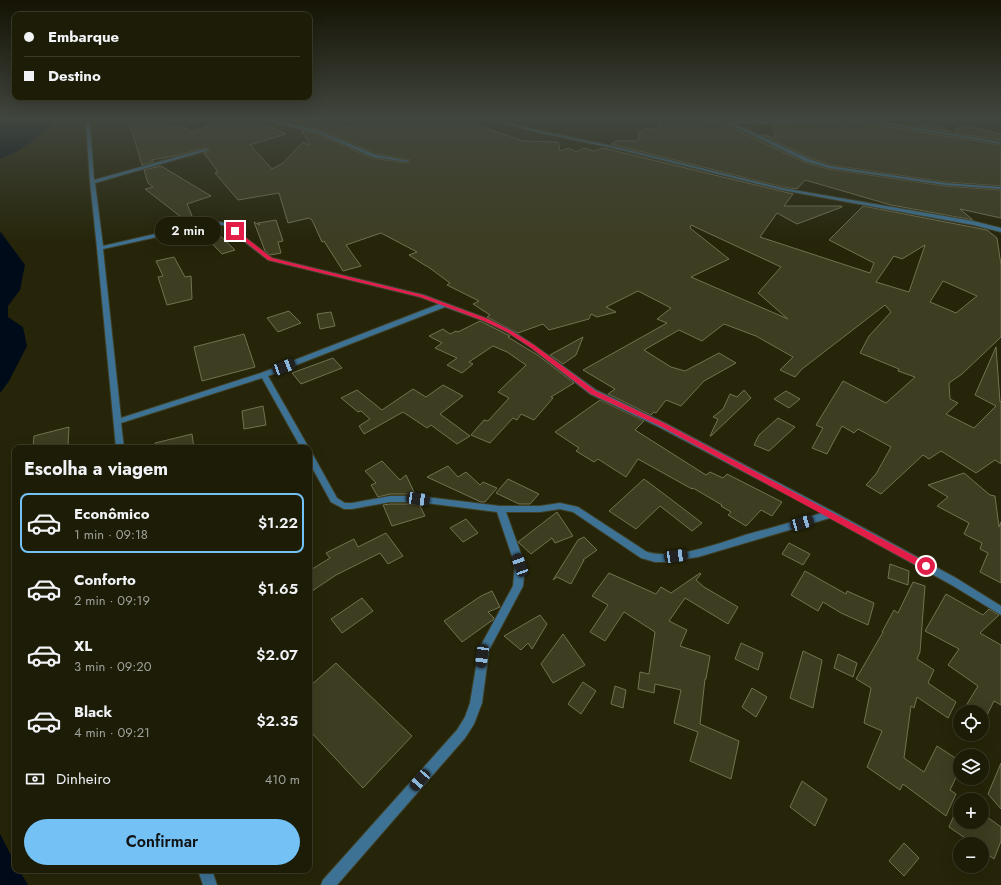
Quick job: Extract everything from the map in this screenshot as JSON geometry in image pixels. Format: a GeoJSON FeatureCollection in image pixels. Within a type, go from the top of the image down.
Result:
{"type":"FeatureCollection","features":[{"type":"Feature","properties":{"kind":"street"},"geometry":{"type":"LineString","coordinates":[[90,159],[120,445]]}},
{"type":"Feature","properties":{"kind":"street"},"geometry":{"type":"LineString","coordinates":[[92,182],[174,159]]}},
{"type":"Feature","properties":{"kind":"street"},"geometry":{"type":"LineString","coordinates":[[397,159],[408,161]]}},
{"type":"Feature","properties":{"kind":"street"},"geometry":{"type":"LineString","coordinates":[[663,159],[782,189],[973,223],[1001,230]]}},
{"type":"Feature","properties":{"kind":"street"},"geometry":{"type":"LineString","coordinates":[[807,159],[817,164],[945,184],[1001,188]]}},
{"type":"Feature","properties":{"kind":"street"},"geometry":{"type":"LineString","coordinates":[[100,248],[212,223],[219,223],[224,224],[235,231],[270,259],[415,294],[486,320],[508,331],[532,346],[593,392],[662,425],[831,514],[953,581],[1001,611]]}},
{"type":"Feature","properties":{"kind":"street"},"geometry":{"type":"LineString","coordinates":[[117,422],[264,375],[443,305]]}},
{"type":"Feature","properties":{"kind":"street"},"geometry":{"type":"LineString","coordinates":[[264,375],[303,445]]}},
{"type":"Feature","properties":{"kind":"street"},"geometry":{"type":"LineString","coordinates":[[312,460],[334,500],[344,506],[352,506],[390,499],[418,499],[500,509],[560,506],[574,509],[644,555],[655,558],[698,553],[831,514]]}},
{"type":"Feature","properties":{"kind":"street"},"geometry":{"type":"LineString","coordinates":[[328,885],[461,734],[470,720],[476,703],[484,649],[518,586],[520,574],[520,565],[500,509]]}},
{"type":"Feature","properties":{"kind":"street"},"geometry":{"type":"LineString","coordinates":[[206,873],[210,885]]}},
{"type":"Feature","properties":{"kind":"water"},"geometry":{"type":"Polygon","coordinates":[[[0,231],[25,265],[20,290],[8,306],[8,317],[23,327],[27,346],[9,381],[0,393],[0,231]]]}},
{"type":"Feature","properties":{"kind":"water"},"geometry":{"type":"Polygon","coordinates":[[[0,834],[12,857],[12,873],[21,873],[28,885],[0,885],[0,834]]]}},
{"type":"Feature","properties":{"kind":"building"},"geometry":{"type":"Polygon","coordinates":[[[140,159],[155,159],[151,160],[154,162],[142,165],[140,159]]]}},
{"type":"Feature","properties":{"kind":"building"},"geometry":{"type":"Polygon","coordinates":[[[209,159],[263,159],[272,169],[287,159],[381,159],[408,163],[411,161],[406,159],[650,159],[793,194],[784,206],[842,206],[797,224],[777,213],[760,237],[870,273],[874,263],[829,240],[863,206],[987,230],[997,238],[1001,265],[1001,337],[962,374],[949,383],[950,399],[958,403],[946,414],[974,428],[996,406],[975,395],[996,347],[1000,402],[1001,401],[1001,464],[995,460],[976,473],[941,451],[929,459],[923,455],[881,494],[866,485],[876,474],[891,447],[858,429],[854,433],[842,426],[827,454],[812,448],[823,428],[816,425],[843,381],[886,403],[915,377],[898,371],[899,369],[860,353],[869,336],[891,312],[885,305],[802,369],[795,377],[780,370],[793,357],[756,336],[724,324],[702,341],[679,330],[644,350],[671,367],[685,371],[719,353],[736,363],[704,381],[681,406],[666,400],[656,413],[654,412],[651,415],[608,394],[615,389],[583,370],[667,323],[657,319],[671,308],[638,291],[606,307],[616,312],[597,317],[591,314],[589,319],[549,330],[543,324],[518,333],[487,317],[490,315],[473,304],[479,301],[447,285],[450,283],[409,255],[417,252],[381,233],[346,245],[361,266],[343,271],[324,241],[322,242],[312,220],[309,218],[288,223],[279,193],[238,200],[215,173],[218,172],[209,159]],[[691,225],[690,228],[729,259],[691,277],[788,319],[758,293],[781,267],[691,225]],[[925,245],[902,259],[894,256],[876,282],[909,292],[925,245]],[[943,281],[930,302],[956,313],[977,296],[943,281]]]}},
{"type":"Feature","properties":{"kind":"building"},"geometry":{"type":"Polygon","coordinates":[[[672,159],[798,159],[829,169],[945,186],[1001,190],[1001,218],[960,209],[973,220],[891,205],[805,180],[797,189],[782,187],[672,159]]]}},
{"type":"Feature","properties":{"kind":"building"},"geometry":{"type":"Polygon","coordinates":[[[814,159],[1001,159],[1001,186],[945,182],[830,165],[814,159]]]}},
{"type":"Feature","properties":{"kind":"building"},"geometry":{"type":"Polygon","coordinates":[[[161,166],[211,196],[187,204],[195,223],[190,224],[145,189],[153,187],[148,183],[144,170],[161,166]]]}},
{"type":"Feature","properties":{"kind":"building"},"geometry":{"type":"Polygon","coordinates":[[[276,220],[283,241],[278,242],[281,253],[270,255],[265,251],[254,222],[260,225],[258,223],[276,220]]]}},
{"type":"Feature","properties":{"kind":"building"},"geometry":{"type":"Polygon","coordinates":[[[211,227],[235,250],[222,254],[199,230],[211,227]]]}},
{"type":"Feature","properties":{"kind":"building"},"geometry":{"type":"Polygon","coordinates":[[[174,257],[185,277],[191,276],[192,299],[167,305],[158,277],[163,276],[156,261],[174,257]]]}},
{"type":"Feature","properties":{"kind":"building"},"geometry":{"type":"Polygon","coordinates":[[[289,311],[301,323],[278,332],[267,318],[289,311]]]}},
{"type":"Feature","properties":{"kind":"building"},"geometry":{"type":"Polygon","coordinates":[[[331,312],[335,326],[320,329],[317,314],[331,312]]]}},
{"type":"Feature","properties":{"kind":"building"},"geometry":{"type":"Polygon","coordinates":[[[480,321],[510,336],[508,337],[539,356],[574,383],[551,397],[553,398],[534,420],[521,414],[517,420],[513,418],[490,443],[471,435],[484,420],[488,421],[509,398],[498,392],[526,365],[507,352],[493,346],[469,362],[473,364],[462,373],[447,365],[457,358],[435,348],[442,343],[429,336],[443,329],[450,334],[456,331],[458,332],[480,321]]]}},
{"type":"Feature","properties":{"kind":"building"},"geometry":{"type":"Polygon","coordinates":[[[244,334],[255,367],[202,381],[194,347],[244,334]]]}},
{"type":"Feature","properties":{"kind":"building"},"geometry":{"type":"Polygon","coordinates":[[[583,337],[576,355],[563,364],[550,355],[583,337]]]}},
{"type":"Feature","properties":{"kind":"building"},"geometry":{"type":"Polygon","coordinates":[[[333,358],[342,368],[301,384],[292,373],[333,358]]]}},
{"type":"Feature","properties":{"kind":"building"},"geometry":{"type":"Polygon","coordinates":[[[443,385],[463,396],[440,414],[470,436],[457,444],[431,425],[427,428],[403,412],[364,434],[359,426],[370,419],[361,411],[358,412],[341,398],[357,390],[382,410],[413,389],[426,397],[443,385]]]}},
{"type":"Feature","properties":{"kind":"building"},"geometry":{"type":"Polygon","coordinates":[[[744,390],[751,398],[710,436],[718,419],[713,417],[723,409],[730,394],[737,397],[744,390]]]}},
{"type":"Feature","properties":{"kind":"building"},"geometry":{"type":"Polygon","coordinates":[[[786,391],[800,399],[789,408],[774,399],[786,391]]]}},
{"type":"Feature","properties":{"kind":"building"},"geometry":{"type":"Polygon","coordinates":[[[600,400],[644,421],[635,430],[706,475],[710,472],[723,478],[727,474],[782,502],[772,516],[761,510],[746,526],[728,515],[731,512],[721,506],[722,505],[638,459],[626,477],[598,459],[594,462],[576,451],[579,448],[555,432],[600,400]]]}},
{"type":"Feature","properties":{"kind":"building"},"geometry":{"type":"Polygon","coordinates":[[[263,406],[266,425],[244,429],[242,411],[263,406]]]}},
{"type":"Feature","properties":{"kind":"building"},"geometry":{"type":"Polygon","coordinates":[[[778,418],[795,427],[769,451],[754,445],[759,435],[778,418]]]}},
{"type":"Feature","properties":{"kind":"building"},"geometry":{"type":"Polygon","coordinates":[[[69,427],[68,445],[33,445],[34,436],[69,427]]]}},
{"type":"Feature","properties":{"kind":"building"},"geometry":{"type":"Polygon","coordinates":[[[192,434],[194,445],[155,445],[155,443],[192,434]]]}},
{"type":"Feature","properties":{"kind":"building"},"geometry":{"type":"Polygon","coordinates":[[[382,461],[400,480],[406,475],[415,494],[390,494],[378,497],[371,485],[376,483],[365,471],[382,461]]]}},
{"type":"Feature","properties":{"kind":"building"},"geometry":{"type":"Polygon","coordinates":[[[448,466],[458,477],[466,472],[480,485],[483,482],[497,488],[485,502],[481,502],[427,477],[448,466]]]}},
{"type":"Feature","properties":{"kind":"building"},"geometry":{"type":"Polygon","coordinates":[[[964,473],[990,495],[995,496],[999,527],[1001,522],[1001,583],[980,572],[988,553],[980,549],[982,543],[964,534],[969,523],[937,506],[948,497],[928,485],[964,473]]]}},
{"type":"Feature","properties":{"kind":"building"},"geometry":{"type":"Polygon","coordinates":[[[508,479],[539,494],[530,504],[519,504],[496,493],[508,479]]]}},
{"type":"Feature","properties":{"kind":"building"},"geometry":{"type":"Polygon","coordinates":[[[644,479],[702,523],[692,531],[660,506],[636,529],[609,511],[644,479]]]}},
{"type":"Feature","properties":{"kind":"building"},"geometry":{"type":"Polygon","coordinates":[[[419,504],[425,516],[392,526],[383,505],[419,504]]]}},
{"type":"Feature","properties":{"kind":"building"},"geometry":{"type":"Polygon","coordinates":[[[557,512],[573,536],[555,543],[552,538],[531,554],[518,542],[557,512]]]}},
{"type":"Feature","properties":{"kind":"building"},"geometry":{"type":"Polygon","coordinates":[[[466,519],[478,533],[463,542],[450,528],[466,519]]]}},
{"type":"Feature","properties":{"kind":"building"},"geometry":{"type":"Polygon","coordinates":[[[386,533],[403,556],[388,564],[380,553],[336,575],[312,591],[312,569],[330,558],[326,553],[354,539],[358,547],[386,533]]]}},
{"type":"Feature","properties":{"kind":"building"},"geometry":{"type":"Polygon","coordinates":[[[584,537],[597,550],[583,560],[571,584],[557,577],[553,580],[578,540],[584,537]]]}},
{"type":"Feature","properties":{"kind":"building"},"geometry":{"type":"Polygon","coordinates":[[[789,543],[810,554],[803,565],[782,554],[789,543]]]}},
{"type":"Feature","properties":{"kind":"building"},"geometry":{"type":"Polygon","coordinates":[[[890,564],[909,571],[908,585],[888,578],[890,564]]]}},
{"type":"Feature","properties":{"kind":"building"},"geometry":{"type":"Polygon","coordinates":[[[805,571],[846,594],[847,591],[874,603],[868,625],[841,613],[823,602],[818,611],[791,595],[805,571]]]}},
{"type":"Feature","properties":{"kind":"building"},"geometry":{"type":"Polygon","coordinates":[[[609,573],[656,594],[661,587],[671,593],[700,573],[701,574],[696,580],[704,587],[738,607],[728,624],[685,598],[669,621],[687,630],[680,646],[710,656],[705,679],[700,724],[739,741],[731,779],[690,761],[698,732],[674,723],[681,690],[655,684],[654,693],[638,689],[640,672],[649,674],[655,632],[624,612],[605,641],[590,632],[608,605],[592,596],[609,573]]]}},
{"type":"Feature","properties":{"kind":"building"},"geometry":{"type":"Polygon","coordinates":[[[913,582],[925,586],[920,652],[917,659],[934,670],[928,683],[956,702],[953,705],[948,718],[917,697],[914,708],[911,706],[904,758],[924,772],[937,746],[953,756],[953,784],[950,790],[954,793],[953,793],[953,801],[946,816],[903,784],[900,790],[867,767],[882,731],[864,723],[871,688],[856,679],[894,610],[898,613],[913,582]]]}},
{"type":"Feature","properties":{"kind":"building"},"geometry":{"type":"Polygon","coordinates":[[[492,591],[500,607],[488,612],[494,619],[462,642],[444,621],[481,596],[492,591]]]}},
{"type":"Feature","properties":{"kind":"building"},"geometry":{"type":"Polygon","coordinates":[[[946,594],[983,615],[989,609],[999,615],[980,633],[1001,645],[1001,705],[994,701],[989,711],[989,705],[967,704],[978,686],[948,665],[959,649],[925,631],[946,594]]]}},
{"type":"Feature","properties":{"kind":"building"},"geometry":{"type":"Polygon","coordinates":[[[362,598],[373,611],[342,633],[331,619],[362,598]]]}},
{"type":"Feature","properties":{"kind":"building"},"geometry":{"type":"Polygon","coordinates":[[[540,615],[547,624],[532,649],[528,643],[521,650],[504,636],[540,615]]]}},
{"type":"Feature","properties":{"kind":"building"},"geometry":{"type":"Polygon","coordinates":[[[563,634],[585,665],[553,683],[541,664],[563,634]]]}},
{"type":"Feature","properties":{"kind":"building"},"geometry":{"type":"Polygon","coordinates":[[[741,643],[763,653],[758,670],[735,659],[741,643]]]}},
{"type":"Feature","properties":{"kind":"building"},"geometry":{"type":"Polygon","coordinates":[[[803,651],[822,660],[813,708],[790,698],[803,651]]]}},
{"type":"Feature","properties":{"kind":"building"},"geometry":{"type":"Polygon","coordinates":[[[838,654],[857,663],[853,677],[834,668],[838,654]]]}},
{"type":"Feature","properties":{"kind":"building"},"geometry":{"type":"Polygon","coordinates":[[[336,663],[412,736],[363,788],[312,733],[312,684],[336,663]]]}},
{"type":"Feature","properties":{"kind":"building"},"geometry":{"type":"Polygon","coordinates":[[[583,682],[596,691],[581,714],[568,704],[583,682]]]}},
{"type":"Feature","properties":{"kind":"building"},"geometry":{"type":"Polygon","coordinates":[[[615,686],[626,690],[623,708],[611,704],[615,686]]]}},
{"type":"Feature","properties":{"kind":"building"},"geometry":{"type":"Polygon","coordinates":[[[752,688],[767,697],[756,717],[742,707],[752,688]]]}},
{"type":"Feature","properties":{"kind":"building"},"geometry":{"type":"Polygon","coordinates":[[[1001,763],[1001,809],[988,793],[1001,763]]]}},
{"type":"Feature","properties":{"kind":"building"},"geometry":{"type":"Polygon","coordinates":[[[802,781],[827,799],[815,826],[790,807],[802,781]]]}},
{"type":"Feature","properties":{"kind":"building"},"geometry":{"type":"Polygon","coordinates":[[[953,818],[953,829],[989,829],[989,818],[1001,827],[1001,841],[994,859],[989,855],[989,837],[964,837],[949,827],[953,818]]]}},
{"type":"Feature","properties":{"kind":"building"},"geometry":{"type":"Polygon","coordinates":[[[904,843],[919,858],[904,876],[889,861],[904,843]]]}},
{"type":"Feature","properties":{"kind":"route"},"geometry":{"type":"LineString","coordinates":[[235,231],[270,259],[422,296],[486,320],[508,331],[532,346],[593,392],[662,425],[926,566]]}}]}
